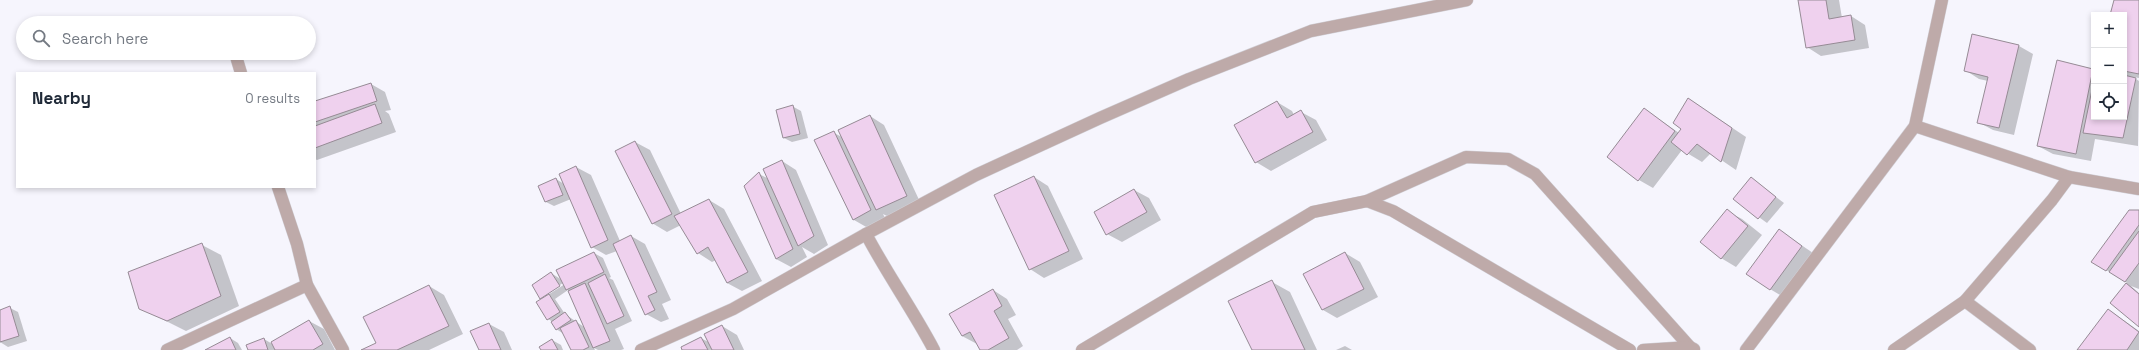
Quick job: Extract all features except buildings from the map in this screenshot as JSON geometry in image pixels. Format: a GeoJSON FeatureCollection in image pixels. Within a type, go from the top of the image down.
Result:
{"type":"FeatureCollection","features":[{"type":"Feature","properties":{"kind":"street"},"geometry":{"type":"LineString","coordinates":[[641,350],[732,309],[866,234],[976,175],[1189,79],[1311,30],[1467,0]]}},
{"type":"Feature","properties":{"kind":"street"},"geometry":{"type":"LineString","coordinates":[[1746,350],[1915,126],[1942,0]]}},
{"type":"Feature","properties":{"kind":"street"},"geometry":{"type":"LineString","coordinates":[[237,60],[242,72]]}},
{"type":"Feature","properties":{"kind":"street"},"geometry":{"type":"LineString","coordinates":[[1915,126],[2069,176],[2139,189]]}},
{"type":"Feature","properties":{"kind":"street"},"geometry":{"type":"LineString","coordinates":[[1082,350],[1313,212],[1367,201],[1466,157],[1508,160],[1535,174],[1694,349]]}},
{"type":"Feature","properties":{"kind":"street"},"geometry":{"type":"LineString","coordinates":[[1894,350],[1965,301],[2052,200],[2069,176]]}},
{"type":"Feature","properties":{"kind":"street"},"geometry":{"type":"LineString","coordinates":[[278,188],[297,244],[307,285],[343,350]]}},
{"type":"Feature","properties":{"kind":"street"},"geometry":{"type":"LineString","coordinates":[[1367,201],[1393,211],[1630,350]]}},
{"type":"Feature","properties":{"kind":"street"},"geometry":{"type":"LineString","coordinates":[[866,234],[880,262],[917,318],[934,350]]}},
{"type":"Feature","properties":{"kind":"street"},"geometry":{"type":"LineString","coordinates":[[167,350],[307,285]]}},
{"type":"Feature","properties":{"kind":"street"},"geometry":{"type":"LineString","coordinates":[[1965,301],[2030,350]]}},
{"type":"Feature","properties":{"kind":"street"},"geometry":{"type":"LineString","coordinates":[[1643,350],[1694,349]]}}]}
